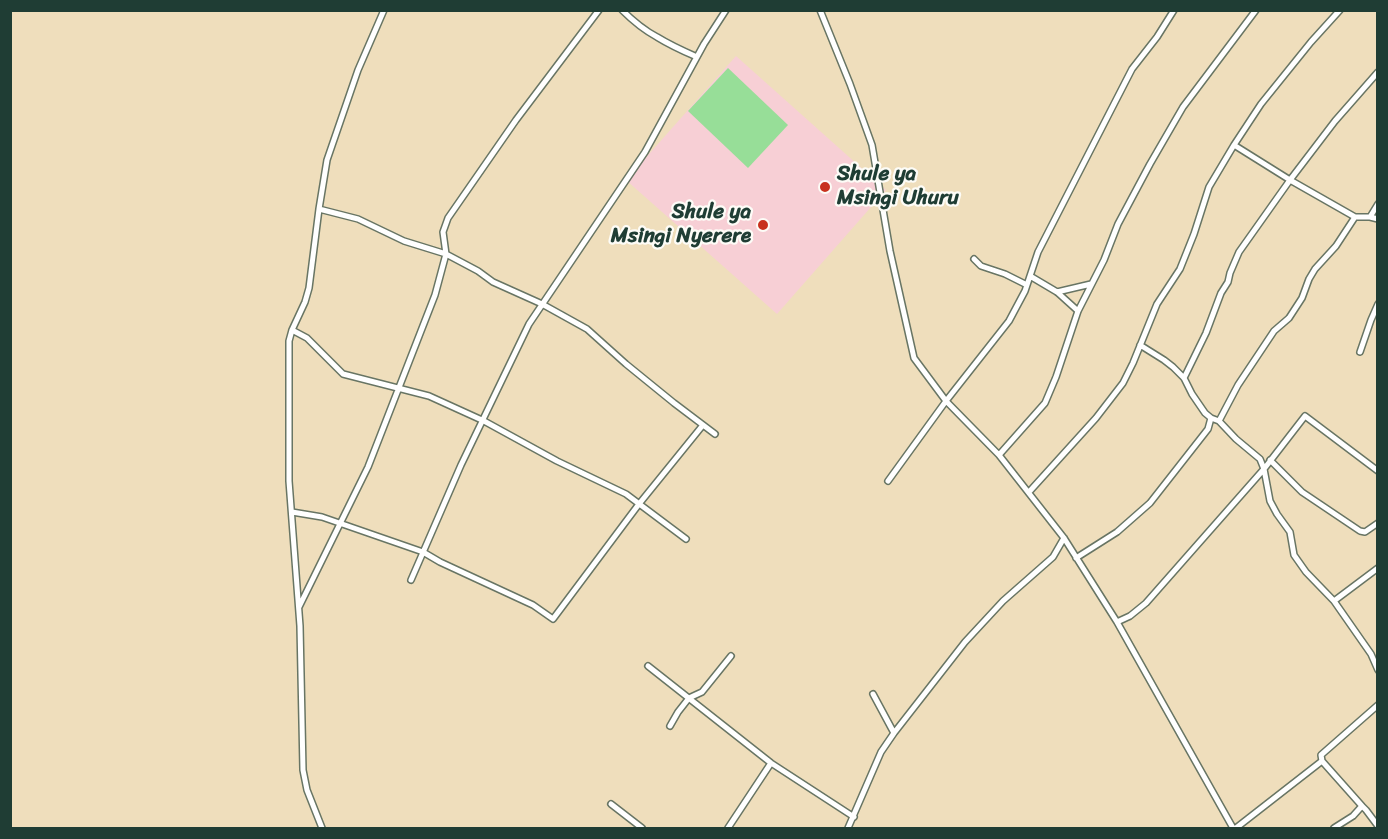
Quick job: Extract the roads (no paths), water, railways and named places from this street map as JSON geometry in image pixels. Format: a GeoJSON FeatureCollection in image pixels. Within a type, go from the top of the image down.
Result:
{"type":"FeatureCollection","features":[{"type":"Feature","properties":{"kind":"street"},"geometry":{"type":"LineString","coordinates":[[322,828],[307,790],[303,770],[298,607],[290,481],[289,341],[309,288],[327,160],[358,70],[384,10]]}},
{"type":"Feature","properties":{"kind":"street"},"geometry":{"type":"LineString","coordinates":[[298,607],[368,466],[435,295],[446,254],[443,232],[448,218],[516,120],[599,10]]}},
{"type":"Feature","properties":{"kind":"street"},"geometry":{"type":"LineString","coordinates":[[621,10],[655,36],[697,57]]}},
{"type":"Feature","properties":{"kind":"street"},"geometry":{"type":"LineString","coordinates":[[411,580],[462,465],[529,324],[645,152],[704,44],[726,10]]}},
{"type":"Feature","properties":{"kind":"street"},"geometry":{"type":"LineString","coordinates":[[820,10],[872,145],[890,251],[914,358],[946,401],[999,456],[1064,538],[1117,622],[1234,828],[1322,761]]}},
{"type":"Feature","properties":{"kind":"street"},"geometry":{"type":"LineString","coordinates":[[888,481],[946,401],[1009,321],[1027,285],[1038,252],[1132,69],[1157,37],[1174,10]]}},
{"type":"Feature","properties":{"kind":"street"},"geometry":{"type":"LineString","coordinates":[[999,456],[1046,403],[1078,311],[1104,260],[1118,224],[1150,164],[1178,117],[1256,10]]}},
{"type":"Feature","properties":{"kind":"street"},"geometry":{"type":"LineString","coordinates":[[1029,492],[1096,418],[1123,383],[1157,304],[1180,269],[1209,187],[1261,104],[1340,10]]}},
{"type":"Feature","properties":{"kind":"street"},"geometry":{"type":"LineString","coordinates":[[1184,378],[1206,333],[1239,252],[1290,180],[1377,72]]}},
{"type":"Feature","properties":{"kind":"street"},"geometry":{"type":"LineString","coordinates":[[1234,145],[1355,217],[1377,219]]}},
{"type":"Feature","properties":{"kind":"street"},"geometry":{"type":"LineString","coordinates":[[1370,217],[1377,204]]}},
{"type":"Feature","properties":{"kind":"street"},"geometry":{"type":"LineString","coordinates":[[319,209],[358,219],[404,241],[446,254],[492,282],[542,304],[587,329],[634,370],[715,434]]}},
{"type":"Feature","properties":{"kind":"street"},"geometry":{"type":"LineString","coordinates":[[1219,421],[1238,385],[1274,331],[1289,318],[1302,298],[1315,269],[1336,246],[1355,217]]}},
{"type":"Feature","properties":{"kind":"street"},"geometry":{"type":"LineString","coordinates":[[974,259],[981,266],[1027,285]]}},
{"type":"Feature","properties":{"kind":"street"},"geometry":{"type":"LineString","coordinates":[[1030,276],[1057,292],[1078,311]]}},
{"type":"Feature","properties":{"kind":"street"},"geometry":{"type":"LineString","coordinates":[[1057,292],[1091,284]]}},
{"type":"Feature","properties":{"kind":"street"},"geometry":{"type":"LineString","coordinates":[[1360,352],[1377,304]]}},
{"type":"Feature","properties":{"kind":"street"},"geometry":{"type":"LineString","coordinates":[[1371,320],[1377,324]]}},
{"type":"Feature","properties":{"kind":"street"},"geometry":{"type":"LineString","coordinates":[[292,330],[307,338],[343,374],[429,396],[484,421],[557,461],[626,494],[686,538]]}},
{"type":"Feature","properties":{"kind":"street"},"geometry":{"type":"LineString","coordinates":[[1140,345],[1164,360],[1184,378],[1205,413],[1219,421],[1260,459],[1264,468],[1270,501],[1290,532],[1294,555],[1306,572],[1334,601],[1371,654],[1377,670]]}},
{"type":"Feature","properties":{"kind":"street"},"geometry":{"type":"LineString","coordinates":[[1117,622],[1130,616],[1146,603],[1264,468],[1305,416],[1377,471]]}},
{"type":"Feature","properties":{"kind":"street"},"geometry":{"type":"LineString","coordinates":[[1076,558],[1117,532],[1150,503],[1208,429],[1212,418]]}},
{"type":"Feature","properties":{"kind":"street"},"geometry":{"type":"LineString","coordinates":[[292,512],[322,517],[423,552],[533,605],[553,619],[639,504],[703,425]]}},
{"type":"Feature","properties":{"kind":"street"},"geometry":{"type":"LineString","coordinates":[[1270,460],[1302,492],[1360,531],[1365,532],[1377,523]]}},
{"type":"Feature","properties":{"kind":"street"},"geometry":{"type":"LineString","coordinates":[[848,828],[881,752],[894,733],[965,642],[1003,601],[1053,557],[1064,538]]}},
{"type":"Feature","properties":{"kind":"street"},"geometry":{"type":"LineString","coordinates":[[1334,601],[1377,568]]}},
{"type":"Feature","properties":{"kind":"street"},"geometry":{"type":"LineString","coordinates":[[670,726],[689,698],[702,692],[732,656]]}},
{"type":"Feature","properties":{"kind":"street"},"geometry":{"type":"LineString","coordinates":[[648,666],[771,763],[854,817]]}},
{"type":"Feature","properties":{"kind":"street"},"geometry":{"type":"LineString","coordinates":[[873,694],[894,733]]}},
{"type":"Feature","properties":{"kind":"street"},"geometry":{"type":"LineString","coordinates":[[1377,705],[1322,755],[1322,761],[1366,810],[1377,826]]}},
{"type":"Feature","properties":{"kind":"street"},"geometry":{"type":"LineString","coordinates":[[728,828],[771,763]]}},
{"type":"Feature","properties":{"kind":"street"},"geometry":{"type":"LineString","coordinates":[[611,804],[642,828]]}},
{"type":"Feature","properties":{"kind":"street"},"geometry":{"type":"LineString","coordinates":[[1334,828],[1353,816],[1362,806]]}},
{"type":"Feature","properties":{"kind":"place","name":"Shule ya Msingi Uhuru"},"geometry":{"type":"Point","coordinates":[825,187]}},
{"type":"Feature","properties":{"kind":"place","name":"Shule ya Msingi Nyerere"},"geometry":{"type":"Point","coordinates":[763,225]}}]}
